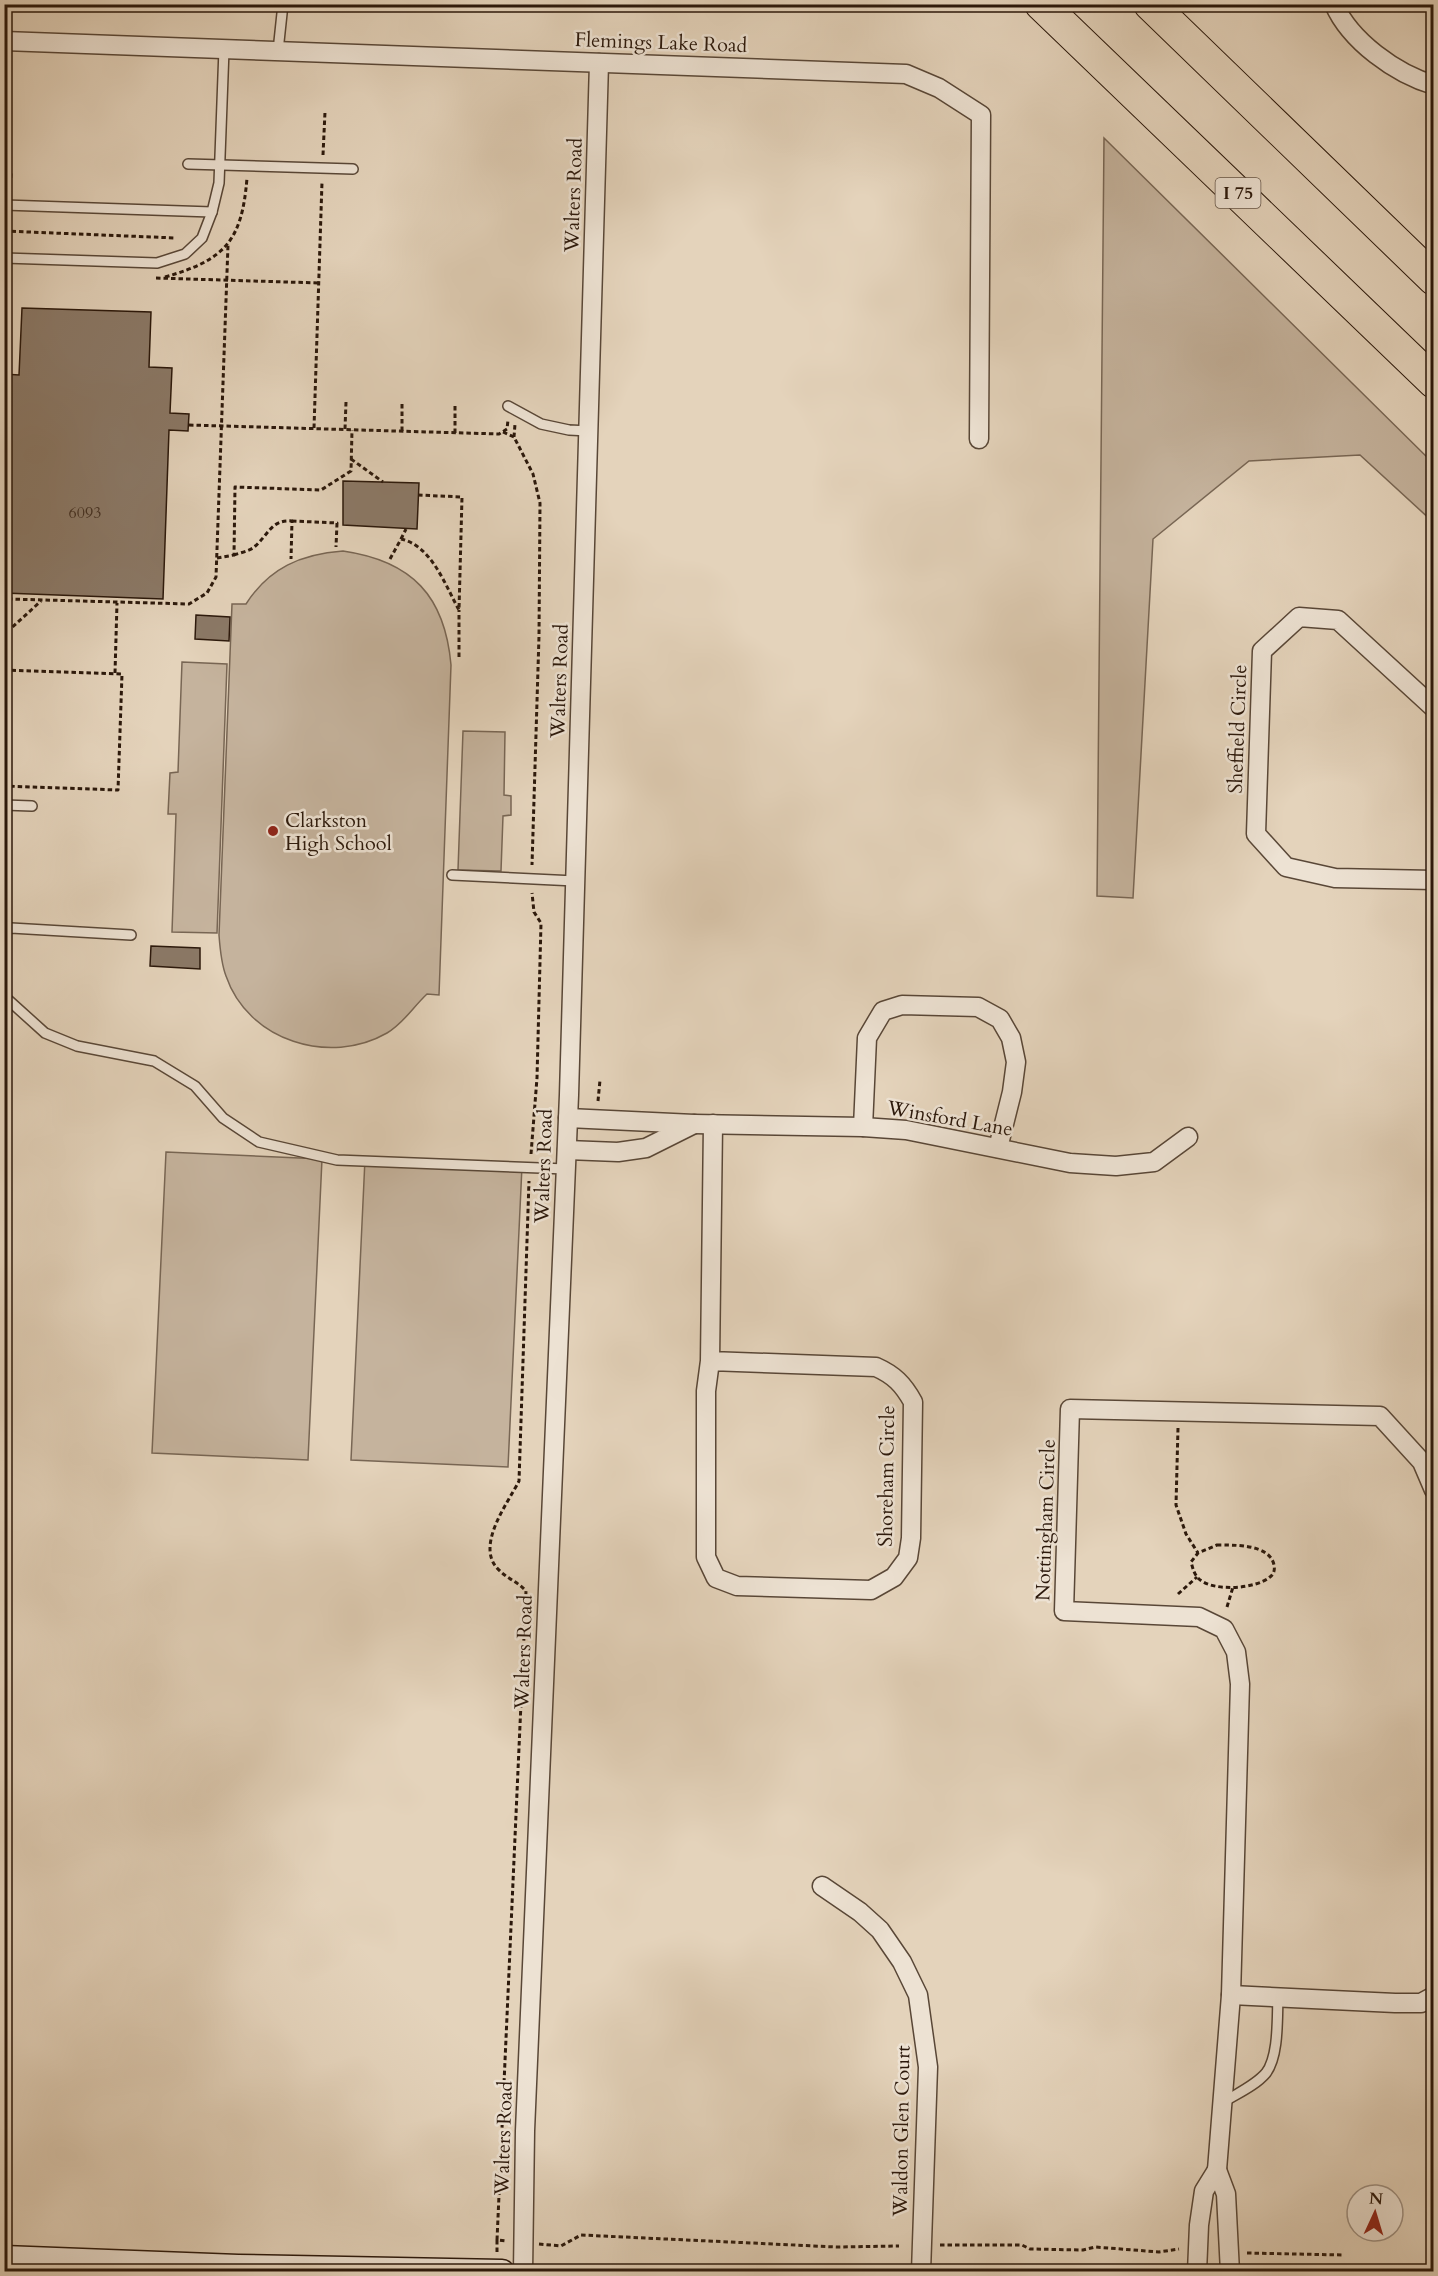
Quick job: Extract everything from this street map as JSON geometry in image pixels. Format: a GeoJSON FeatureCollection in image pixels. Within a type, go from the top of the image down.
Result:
{"type":"FeatureCollection","features":[{"type":"Feature","properties":{"kind":"highway","name":"I 75"},"geometry":{"type":"LineString","coordinates":[[1041,4],[1434,381]]}},
{"type":"Feature","properties":{"kind":"highway"},"geometry":{"type":"LineString","coordinates":[[1150,4],[1434,279]]}},
{"type":"Feature","properties":{"kind":"street"},"geometry":{"type":"LineString","coordinates":[[1334,4],[1341,20],[1376,55],[1413,79],[1428,83]]}},
{"type":"Feature","properties":{"kind":"street","name":"Flemings Lake Road"},"geometry":{"type":"LineString","coordinates":[[4,41],[906,74],[939,88],[981,115],[979,439]]}},
{"type":"Feature","properties":{"kind":"street","name":"Walters Road"},"geometry":{"type":"LineString","coordinates":[[523,2271],[525,2131],[567,1150],[599,63]]}},
{"type":"Feature","properties":{"kind":"street","name":"Sheffield Circle"},"geometry":{"type":"LineString","coordinates":[[1434,708],[1338,620],[1299,617],[1262,651],[1256,834],[1286,867],[1335,878],[1434,880]]}},
{"type":"Feature","properties":{"kind":"street"},"geometry":{"type":"LineString","coordinates":[[863,1127],[867,1038],[883,1011],[902,1005],[978,1007],[1000,1018],[1011,1038],[1016,1062],[1012,1092],[998,1148]]}},
{"type":"Feature","properties":{"kind":"street","name":"Winsford Lane"},"geometry":{"type":"LineString","coordinates":[[568,1118],[906,1130],[1070,1163],[1116,1166],[1154,1162],[1188,1137]]}},
{"type":"Feature","properties":{"kind":"street","name":"Winsford Lane"},"geometry":{"type":"LineString","coordinates":[[567,1150],[618,1152],[646,1148],[694,1124]]}},
{"type":"Feature","properties":{"kind":"street","name":"Shoreham Circle"},"geometry":{"type":"LineString","coordinates":[[710,1361],[876,1367],[892,1374],[904,1385],[913,1402],[911,1538],[908,1557],[894,1577],[871,1590],[737,1586],[716,1578],[706,1557],[706,1391],[710,1361],[713,1124]]}},
{"type":"Feature","properties":{"kind":"street","name":"Nottingham Circle"},"geometry":{"type":"LineString","coordinates":[[1230,2271],[1226,2194],[1217,2170],[1231,1995],[1240,1695],[1236,1652],[1224,1629],[1199,1617],[1064,1611],[1070,1409],[1380,1416],[1422,1462],[1434,1490]]}},
{"type":"Feature","properties":{"kind":"street","name":"Waldon Glen Court"},"geometry":{"type":"LineString","coordinates":[[822,1886],[860,1912],[880,1930],[902,1962],[918,1995],[928,2067],[921,2271]]}},
{"type":"Feature","properties":{"kind":"street"},"geometry":{"type":"LineString","coordinates":[[1231,1995],[1395,2003],[1421,2003],[1434,1996]]}},
{"type":"Feature","properties":{"kind":"street","name":"Nottingham Circle"},"geometry":{"type":"LineString","coordinates":[[1197,2271],[1198,2225],[1204,2191],[1217,2170]]}},
{"type":"Feature","properties":{"kind":"street"},"geometry":{"type":"LineString","coordinates":[[4,2258],[238,2269],[502,2271]]}},
{"type":"Feature","properties":{"kind":"lane"},"geometry":{"type":"LineString","coordinates":[[278,51],[283,4]]}},
{"type":"Feature","properties":{"kind":"lane"},"geometry":{"type":"LineString","coordinates":[[4,258],[157,263],[185,254],[202,238],[212,212],[219,183],[224,49]]}},
{"type":"Feature","properties":{"kind":"lane"},"geometry":{"type":"LineString","coordinates":[[188,164],[353,169]]}},
{"type":"Feature","properties":{"kind":"lane"},"geometry":{"type":"LineString","coordinates":[[4,205],[212,212]]}},
{"type":"Feature","properties":{"kind":"lane"},"geometry":{"type":"LineString","coordinates":[[508,406],[541,424],[570,430],[589,430]]}},
{"type":"Feature","properties":{"kind":"lane"},"geometry":{"type":"LineString","coordinates":[[4,805],[32,806]]}},
{"type":"Feature","properties":{"kind":"lane"},"geometry":{"type":"LineString","coordinates":[[452,875],[575,881]]}},
{"type":"Feature","properties":{"kind":"lane"},"geometry":{"type":"LineString","coordinates":[[4,931],[11,928],[131,935]]}},
{"type":"Feature","properties":{"kind":"lane"},"geometry":{"type":"LineString","coordinates":[[4,996],[45,1033],[76,1046],[154,1061],[195,1086],[223,1118],[260,1142],[337,1160],[566,1169]]}},
{"type":"Feature","properties":{"kind":"lane"},"geometry":{"type":"LineString","coordinates":[[1222,2103],[1245,2089],[1266,2072],[1275,2049],[1278,1997]]}},
{"type":"Feature","properties":{"kind":"path"},"geometry":{"type":"LineString","coordinates":[[323,156],[324,112]]}},
{"type":"Feature","properties":{"kind":"path"},"geometry":{"type":"LineString","coordinates":[[4,173],[11,173],[10,191]]}},
{"type":"Feature","properties":{"kind":"path"},"geometry":{"type":"LineString","coordinates":[[314,428],[322,178]]}},
{"type":"Feature","properties":{"kind":"path"},"geometry":{"type":"LineString","coordinates":[[8,242],[7,231],[176,238]]}},
{"type":"Feature","properties":{"kind":"path"},"geometry":{"type":"LineString","coordinates":[[8,598],[189,604],[207,593],[216,577],[228,245]]}},
{"type":"Feature","properties":{"kind":"path"},"geometry":{"type":"LineString","coordinates":[[4,326],[6,273]]}},
{"type":"Feature","properties":{"kind":"path"},"geometry":{"type":"LineString","coordinates":[[148,278],[319,284]]}},
{"type":"Feature","properties":{"kind":"path"},"geometry":{"type":"LineString","coordinates":[[345,429],[346,402]]}},
{"type":"Feature","properties":{"kind":"path"},"geometry":{"type":"LineString","coordinates":[[402,403],[402,431]]}},
{"type":"Feature","properties":{"kind":"path"},"geometry":{"type":"LineString","coordinates":[[455,405],[455,433]]}},
{"type":"Feature","properties":{"kind":"path"},"geometry":{"type":"LineString","coordinates":[[189,424],[499,434],[507,429],[508,406]]}},
{"type":"Feature","properties":{"kind":"path"},"geometry":{"type":"LineString","coordinates":[[234,555],[235,487],[321,490],[351,471],[352,430]]}},
{"type":"Feature","properties":{"kind":"path"},"geometry":{"type":"LineString","coordinates":[[497,2240],[526,1591],[518,1582],[499,1571],[491,1560],[491,1534],[498,1515],[506,1507],[519,1481],[530,1169],[537,1078],[541,932],[541,923],[534,912],[531,880],[540,625],[540,503],[533,474],[514,437],[503,432]]}},
{"type":"Feature","properties":{"kind":"path"},"geometry":{"type":"LineString","coordinates":[[351,459],[382,482]]}},
{"type":"Feature","properties":{"kind":"path"},"geometry":{"type":"LineString","coordinates":[[418,495],[462,497],[459,657]]}},
{"type":"Feature","properties":{"kind":"path"},"geometry":{"type":"LineString","coordinates":[[217,558],[252,549],[272,526],[284,520],[337,523],[336,546]]}},
{"type":"Feature","properties":{"kind":"path"},"geometry":{"type":"LineString","coordinates":[[291,559],[292,521]]}},
{"type":"Feature","properties":{"kind":"path"},"geometry":{"type":"LineString","coordinates":[[390,559],[406,528]]}},
{"type":"Feature","properties":{"kind":"path"},"geometry":{"type":"LineString","coordinates":[[401,539],[407,540],[423,552],[439,570],[459,610]]}},
{"type":"Feature","properties":{"kind":"path"},"geometry":{"type":"LineString","coordinates":[[4,786],[118,789],[122,674],[5,670],[8,593]]}},
{"type":"Feature","properties":{"kind":"path"},"geometry":{"type":"LineString","coordinates":[[7,632],[42,600]]}},
{"type":"Feature","properties":{"kind":"path"},"geometry":{"type":"LineString","coordinates":[[115,674],[117,603]]}},
{"type":"Feature","properties":{"kind":"path"},"geometry":{"type":"LineString","coordinates":[[598,1101],[600,1080]]}},
{"type":"Feature","properties":{"kind":"path"},"geometry":{"type":"LineString","coordinates":[[1179,1423],[1176,1505],[1186,1534],[1198,1553]]}},
{"type":"Feature","properties":{"kind":"path"},"geometry":{"type":"LineString","coordinates":[[1217,1545],[1237,1545],[1260,1550],[1272,1558],[1275,1568],[1272,1576],[1258,1585],[1233,1587],[1201,1581],[1191,1562],[1198,1553],[1217,1545]]}},
{"type":"Feature","properties":{"kind":"path"},"geometry":{"type":"LineString","coordinates":[[1178,1594],[1197,1576]]}},
{"type":"Feature","properties":{"kind":"path"},"geometry":{"type":"LineString","coordinates":[[1227,1607],[1233,1587]]}},
{"type":"Feature","properties":{"kind":"path"},"geometry":{"type":"LineString","coordinates":[[561,2246],[581,2235],[836,2247],[899,2246]]}},
{"type":"Feature","properties":{"kind":"path"},"geometry":{"type":"LineString","coordinates":[[940,2245],[1022,2245],[1030,2249],[1083,2250],[1095,2247],[1159,2252],[1184,2248]]}},
{"type":"Feature","properties":{"kind":"path"},"geometry":{"type":"LineString","coordinates":[[1245,2253],[1342,2255]]}},
{"type":"Feature","properties":{"kind":"shaded area"},"geometry":{"type":"Polygon","coordinates":[[[1104,138],[1434,464],[1433,522],[1360,455],[1249,461],[1153,539],[1133,898],[1097,896],[1104,138]]]}},
{"type":"Feature","properties":{"kind":"shaded area"},"geometry":{"type":"Polygon","coordinates":[[[343,551],[388,563],[406,573],[421,586],[432,601],[441,619],[447,641],[451,665],[439,995],[427,994],[393,1029],[365,1043],[341,1047],[317,1047],[293,1041],[272,1031],[252,1017],[237,998],[226,976],[222,961],[219,935],[232,604],[246,604],[265,581],[287,565],[313,555],[343,551]]]}},
{"type":"Feature","properties":{"kind":"shaded area"},"geometry":{"type":"Polygon","coordinates":[[[182,662],[227,664],[217,933],[172,932],[176,814],[168,814],[170,773],[178,772],[182,662]]]}},
{"type":"Feature","properties":{"kind":"shaded area"},"geometry":{"type":"Polygon","coordinates":[[[463,731],[505,732],[504,795],[511,796],[511,815],[503,816],[501,871],[458,870],[463,731]]]}},
{"type":"Feature","properties":{"kind":"shaded area"},"geometry":{"type":"Polygon","coordinates":[[[166,1152],[322,1159],[308,1460],[152,1453],[166,1152]]]}},
{"type":"Feature","properties":{"kind":"shaded area"},"geometry":{"type":"Polygon","coordinates":[[[365,1159],[522,1166],[508,1467],[351,1460],[365,1159]]]}},
{"type":"Feature","properties":{"kind":"building"},"geometry":{"type":"Polygon","coordinates":[[[22,308],[151,312],[149,367],[172,368],[170,413],[189,414],[188,431],[169,430],[163,599],[4,593],[4,374],[19,375],[22,308]]]}},
{"type":"Feature","properties":{"kind":"building"},"geometry":{"type":"Polygon","coordinates":[[[343,481],[419,483],[417,529],[343,525],[343,481]]]}},
{"type":"Feature","properties":{"kind":"building"},"geometry":{"type":"Polygon","coordinates":[[[196,615],[230,617],[229,641],[195,639],[196,615]]]}},
{"type":"Feature","properties":{"kind":"building"},"geometry":{"type":"Polygon","coordinates":[[[151,946],[200,948],[200,969],[150,966],[151,946]]]}},
{"type":"Feature","properties":{"kind":"place","name":"Clarkston High School"},"geometry":{"type":"Point","coordinates":[273,831]}}]}
